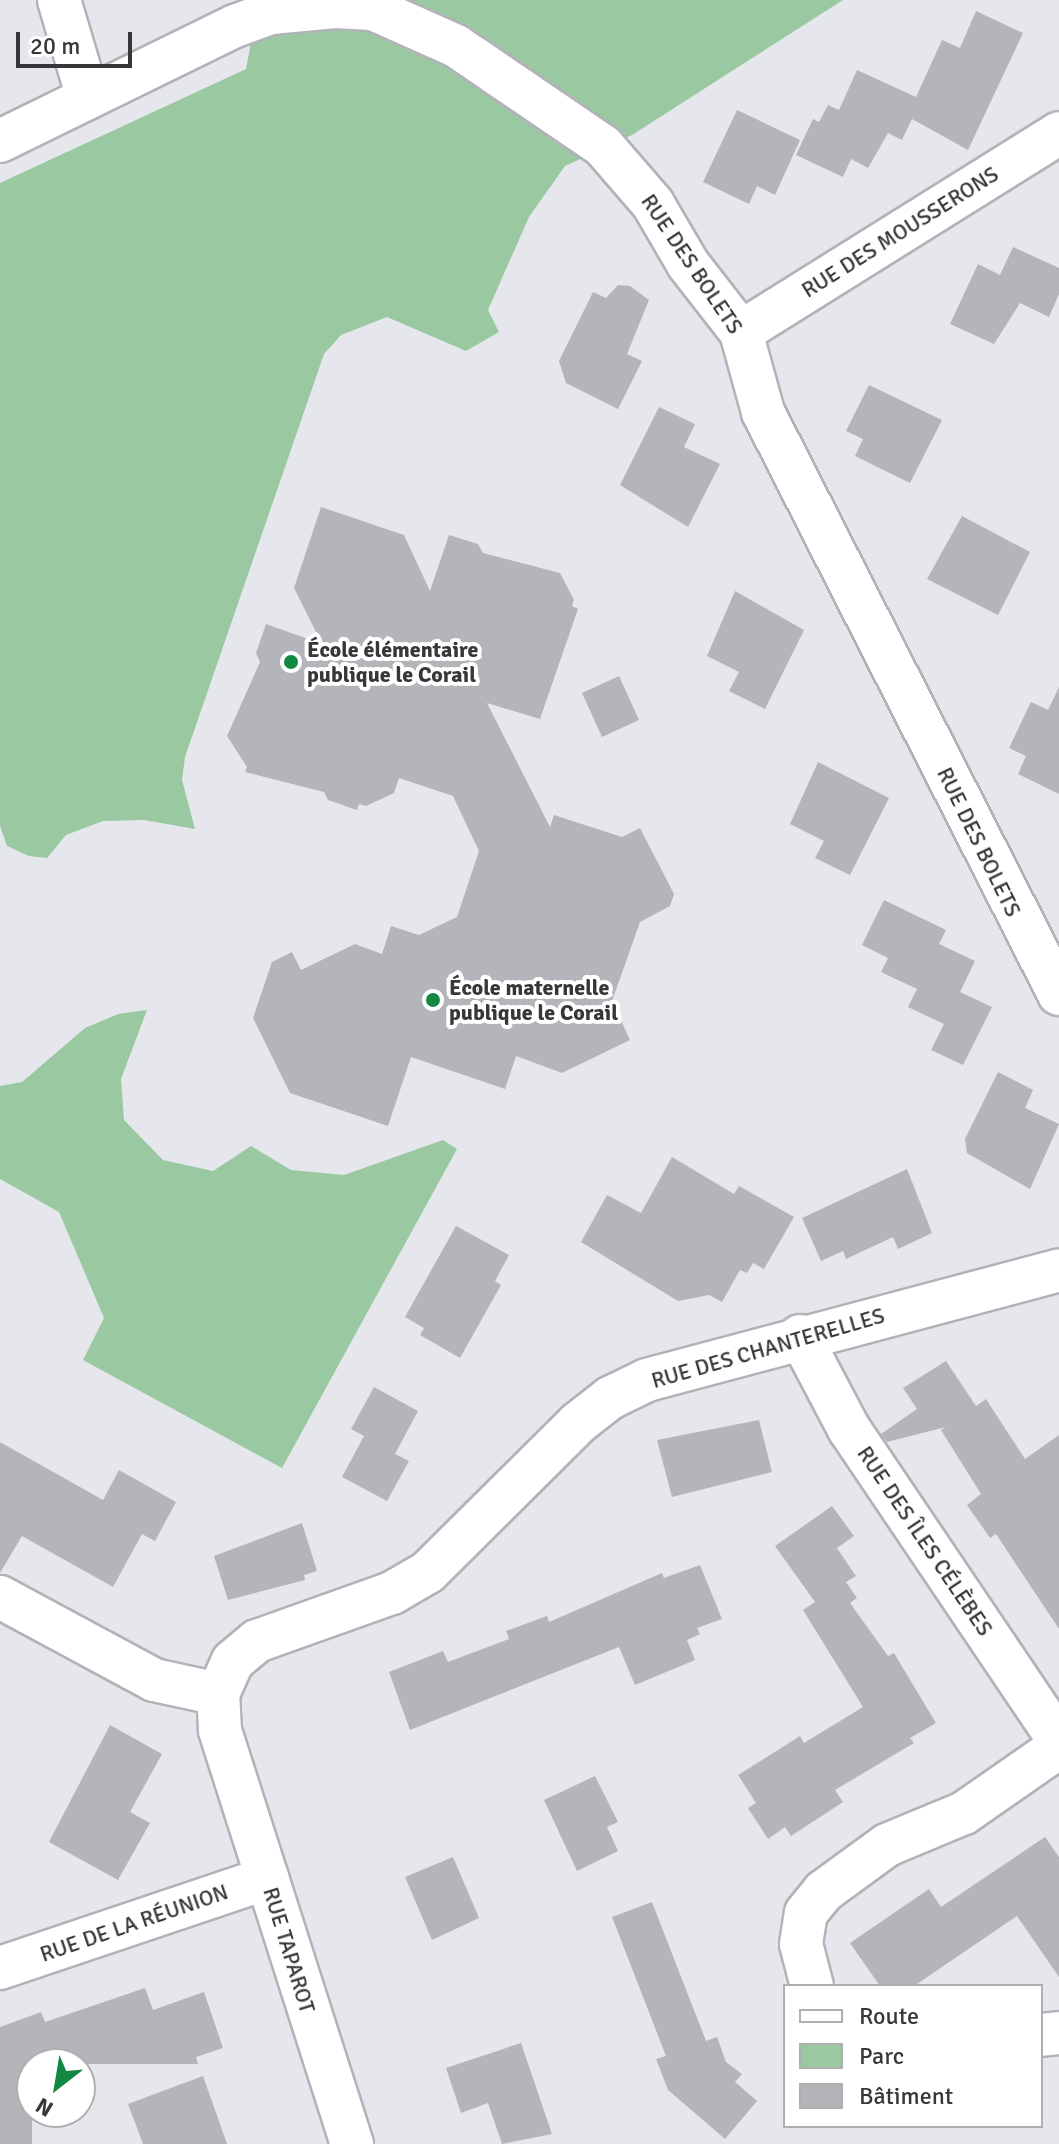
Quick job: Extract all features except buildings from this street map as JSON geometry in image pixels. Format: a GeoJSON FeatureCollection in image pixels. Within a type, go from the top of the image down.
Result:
{"type":"FeatureCollection","features":[{"type":"Feature","properties":{"kind":"street"},"geometry":{"type":"LineString","coordinates":[[59,0],[88,98]]}},
{"type":"Feature","properties":{"kind":"street","name":"RUE DES BOLETS"},"geometry":{"type":"LineString","coordinates":[[0,141],[271,13],[335,7],[373,9],[408,21],[470,54],[603,146],[653,204],[688,264],[741,332],[763,412],[1059,994]]}},
{"type":"Feature","properties":{"kind":"street","name":"RUE DES MOUSSERONS"},"geometry":{"type":"LineString","coordinates":[[741,332],[1059,133]]}},
{"type":"Feature","properties":{"kind":"street","name":"RUE DES CHANTERELLES"},"geometry":{"type":"LineString","coordinates":[[218,1694],[233,1661],[257,1641],[392,1593],[428,1572],[538,1460],[610,1398],[647,1380],[800,1336],[1059,1270]]}},
{"type":"Feature","properties":{"kind":"street","name":"RUE DES ÎLES CÉLÈBES"},"geometry":{"type":"LineString","coordinates":[[800,1336],[849,1429],[1059,1740]]}},
{"type":"Feature","properties":{"kind":"street"},"geometry":{"type":"LineString","coordinates":[[0,1597],[154,1680],[218,1694]]}},
{"type":"Feature","properties":{"kind":"street","name":"RUE TAPAROT"},"geometry":{"type":"LineString","coordinates":[[218,1694],[216,1710],[228,1755],[352,2144]]}},
{"type":"Feature","properties":{"kind":"street"},"geometry":{"type":"LineString","coordinates":[[811,1984],[801,1944],[806,1913],[824,1891],[887,1845],[964,1813],[1059,1747]]}},
{"type":"Feature","properties":{"kind":"street","name":"RUE DE LA RÉUNION"},"geometry":{"type":"LineString","coordinates":[[0,1968],[267,1878]]}},
{"type":"Feature","properties":{"kind":"green space"},"geometry":{"type":"Polygon","coordinates":[[[259,0],[843,0],[632,135],[565,166],[529,217],[488,310],[499,332],[466,351],[387,317],[341,335],[324,354],[185,757],[182,780],[195,829],[144,820],[103,821],[66,835],[47,858],[29,856],[7,846],[0,826],[0,183],[246,69],[259,0]]]}},
{"type":"Feature","properties":{"kind":"green space"},"geometry":{"type":"Polygon","coordinates":[[[147,1010],[121,1079],[124,1120],[163,1160],[213,1171],[251,1146],[291,1170],[344,1175],[443,1140],[457,1149],[282,1468],[83,1360],[104,1318],[59,1212],[0,1179],[0,1086],[22,1082],[85,1028],[118,1014],[147,1010]]]}},
{"type":"Feature","properties":{"kind":"place","name":"École élémentaire publique le Corail"},"geometry":{"type":"Point","coordinates":[291,662]}},
{"type":"Feature","properties":{"kind":"place","name":"École maternelle publique le Corail"},"geometry":{"type":"Point","coordinates":[433,1000]}}]}
